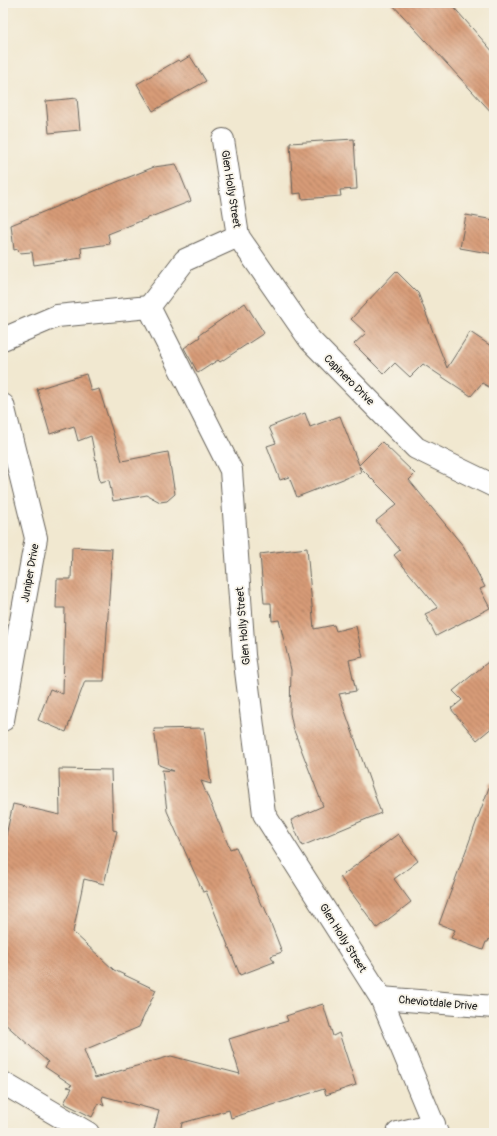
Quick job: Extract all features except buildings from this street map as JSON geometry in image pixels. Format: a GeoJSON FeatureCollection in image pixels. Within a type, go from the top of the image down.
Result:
{"type":"FeatureCollection","features":[{"type":"Feature","properties":{"kind":"street","name":"Glen Holly Street"},"geometry":{"type":"LineString","coordinates":[[223,140],[238,236],[185,260],[149,307],[231,470],[244,655],[264,814],[381,998],[435,1129]]}},
{"type":"Feature","properties":{"kind":"street","name":"Capinero Drive"},"geometry":{"type":"LineString","coordinates":[[238,236],[310,340],[416,448],[494,486]]}},
{"type":"Feature","properties":{"kind":"street"},"geometry":{"type":"LineString","coordinates":[[3,339],[57,316],[149,307]]}},
{"type":"Feature","properties":{"kind":"street","name":"Juniper Drive"},"geometry":{"type":"LineString","coordinates":[[3,405],[36,538],[3,720]]}},
{"type":"Feature","properties":{"kind":"street","name":"Cheviotdale Drive"},"geometry":{"type":"LineString","coordinates":[[381,998],[494,1008]]}},
{"type":"Feature","properties":{"kind":"street"},"geometry":{"type":"LineString","coordinates":[[3,1083],[88,1133]]}},
{"type":"Feature","properties":{"kind":"street"},"geometry":{"type":"LineString","coordinates":[[398,1133],[435,1129]]}}]}
